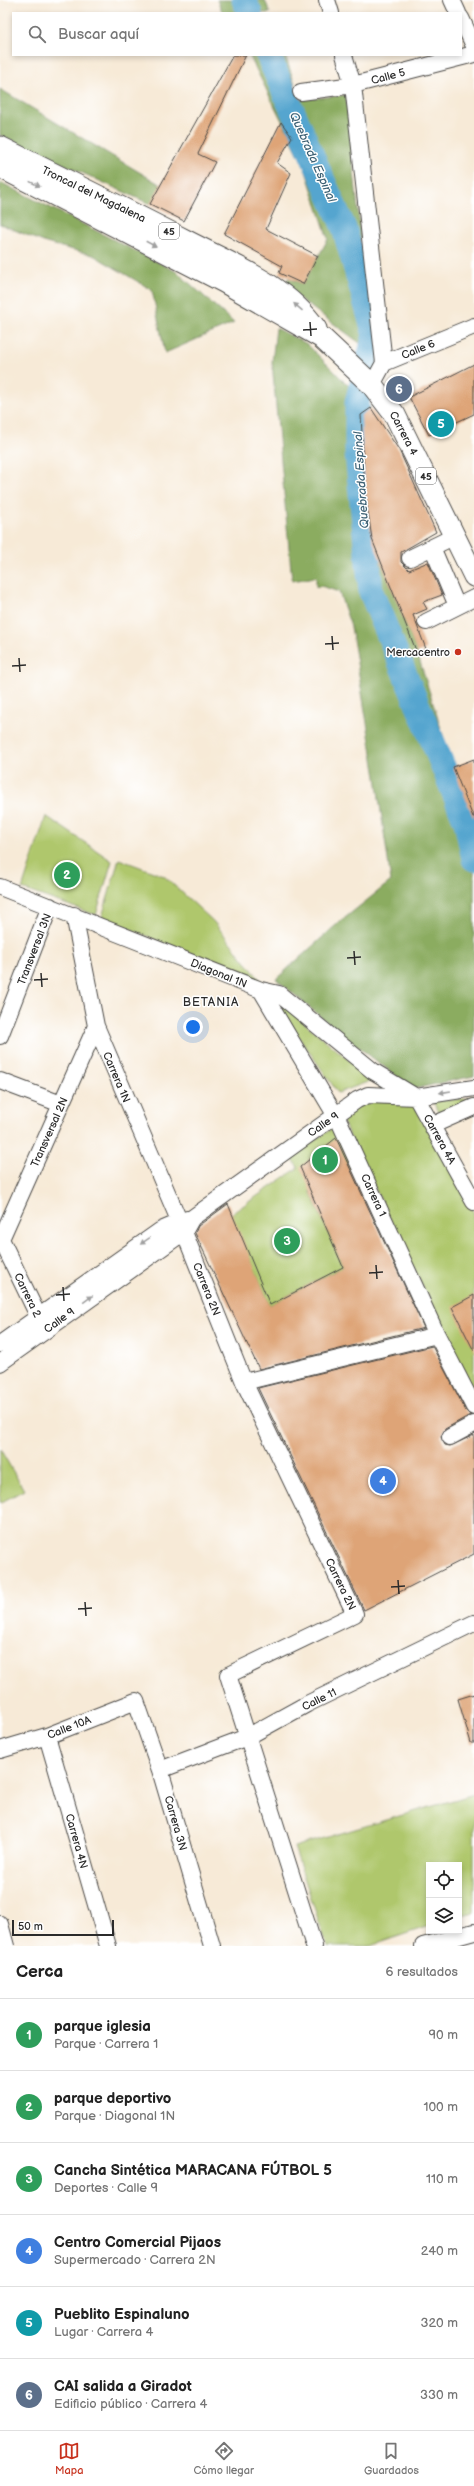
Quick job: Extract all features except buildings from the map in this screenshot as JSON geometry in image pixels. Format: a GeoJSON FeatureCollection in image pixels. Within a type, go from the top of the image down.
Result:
{"type":"FeatureCollection","features":[{"type":"Feature","properties":{"kind":"main road","name":"Troncal del Magdalena"},"geometry":{"type":"LineString","coordinates":[[2,158],[152,223],[278,289],[304,312],[322,339],[370,383]]}},
{"type":"Feature","properties":{"kind":"main road","name":"Carrera 4"},"geometry":{"type":"LineString","coordinates":[[370,383],[395,415],[474,576]]}},
{"type":"Feature","properties":{"kind":"street"},"geometry":{"type":"LineString","coordinates":[[327,0],[331,12]]}},
{"type":"Feature","properties":{"kind":"street"},"geometry":{"type":"LineString","coordinates":[[452,0],[458,12]]}},
{"type":"Feature","properties":{"kind":"street"},"geometry":{"type":"LineString","coordinates":[[462,20],[474,46]]}},
{"type":"Feature","properties":{"kind":"street","name":"Calle 5"},"geometry":{"type":"LineString","coordinates":[[301,92],[353,85],[474,54]]}},
{"type":"Feature","properties":{"kind":"street"},"geometry":{"type":"LineString","coordinates":[[344,56],[353,85],[384,363],[370,383]]}},
{"type":"Feature","properties":{"kind":"street","name":"Calle 6"},"geometry":{"type":"LineString","coordinates":[[384,363],[474,326]]}},
{"type":"Feature","properties":{"kind":"street"},"geometry":{"type":"LineString","coordinates":[[410,558],[454,536]]}},
{"type":"Feature","properties":{"kind":"street"},"geometry":{"type":"LineString","coordinates":[[432,547],[457,606]]}},
{"type":"Feature","properties":{"kind":"street"},"geometry":{"type":"LineString","coordinates":[[426,622],[474,598]]}},
{"type":"Feature","properties":{"kind":"street","name":"Diagonal 1N"},"geometry":{"type":"LineString","coordinates":[[0,887],[261,990],[279,994],[373,1071],[416,1097]]}},
{"type":"Feature","properties":{"kind":"street","name":"Transversal 3N"},"geometry":{"type":"LineString","coordinates":[[0,1036],[50,906]]}},
{"type":"Feature","properties":{"kind":"street","name":"Carrera 1N"},"geometry":{"type":"LineString","coordinates":[[74,915],[96,1026],[185,1224]]}},
{"type":"Feature","properties":{"kind":"street","name":"Carrera 1"},"geometry":{"type":"LineString","coordinates":[[261,990],[335,1115],[438,1335],[474,1407]]}},
{"type":"Feature","properties":{"kind":"street","name":"Transversal 2N"},"geometry":{"type":"LineString","coordinates":[[1,1239],[96,1026]]}},
{"type":"Feature","properties":{"kind":"street"},"geometry":{"type":"LineString","coordinates":[[0,1081],[61,1104]]}},
{"type":"Feature","properties":{"kind":"street","name":"Calle 9"},"geometry":{"type":"LineString","coordinates":[[0,1344],[42,1323],[185,1224],[335,1115],[368,1095],[416,1097],[474,1088]]}},
{"type":"Feature","properties":{"kind":"street","name":"Carrera 4A"},"geometry":{"type":"LineString","coordinates":[[416,1097],[474,1202]]}},
{"type":"Feature","properties":{"kind":"street"},"geometry":{"type":"LineString","coordinates":[[432,1124],[474,1107]]}},
{"type":"Feature","properties":{"kind":"street","name":"Carrera 2N"},"geometry":{"type":"LineString","coordinates":[[185,1224],[244,1382],[355,1614],[228,1675],[314,1946]]}},
{"type":"Feature","properties":{"kind":"street","name":"Carrera 2"},"geometry":{"type":"LineString","coordinates":[[1,1239],[42,1323]]}},
{"type":"Feature","properties":{"kind":"street","name":"Calle 9"},"geometry":{"type":"LineString","coordinates":[[0,1363],[42,1323]]}},
{"type":"Feature","properties":{"kind":"street"},"geometry":{"type":"LineString","coordinates":[[244,1382],[438,1335]]}},
{"type":"Feature","properties":{"kind":"street"},"geometry":{"type":"LineString","coordinates":[[450,1437],[474,1424]]}},
{"type":"Feature","properties":{"kind":"street","name":"Calle 11"},"geometry":{"type":"LineString","coordinates":[[160,1770],[247,1737],[307,1704],[474,1623]]}},
{"type":"Feature","properties":{"kind":"street","name":"Calle 10A"},"geometry":{"type":"LineString","coordinates":[[0,1750],[47,1736],[136,1701]]}},
{"type":"Feature","properties":{"kind":"street","name":"Carrera 3N"},"geometry":{"type":"LineString","coordinates":[[136,1701],[160,1770],[212,1946]]}},
{"type":"Feature","properties":{"kind":"street","name":"Carrera 4N"},"geometry":{"type":"LineString","coordinates":[[47,1736],[108,1946]]}},
{"type":"Feature","properties":{"kind":"street"},"geometry":{"type":"LineString","coordinates":[[0,1924],[6,1946]]}},
{"type":"Feature","properties":{"kind":"street"},"geometry":{"type":"LineString","coordinates":[[423,1946],[474,1932]]}},
{"type":"Feature","properties":{"kind":"green space"},"geometry":{"type":"Polygon","coordinates":[[[217,0],[265,0],[270,12],[223,12],[217,0]]]}},
{"type":"Feature","properties":{"kind":"green space"},"geometry":{"type":"Polygon","coordinates":[[[250,56],[285,56],[300,100],[346,95],[361,238],[356,270],[351,271],[366,328],[364,346],[285,288],[288,278],[303,284],[328,239],[304,165],[250,56]]]}},
{"type":"Feature","properties":{"kind":"green space"},"geometry":{"type":"Polygon","coordinates":[[[0,89],[161,185],[150,204],[0,135],[0,89]]]}},
{"type":"Feature","properties":{"kind":"green space"},"geometry":{"type":"Polygon","coordinates":[[[0,182],[177,272],[234,323],[165,353],[152,290],[93,255],[46,243],[0,224],[0,182]]]}},
{"type":"Feature","properties":{"kind":"green space"},"geometry":{"type":"Polygon","coordinates":[[[276,328],[307,344],[371,408],[361,415],[365,493],[372,539],[416,649],[453,767],[474,818],[474,1076],[413,1089],[335,1029],[276,979],[336,925],[391,881],[376,777],[351,627],[339,592],[321,586],[316,587],[316,577],[292,581],[272,362],[276,328]]]}},
{"type":"Feature","properties":{"kind":"green space"},"geometry":{"type":"Polygon","coordinates":[[[46,816],[112,861],[96,915],[22,889],[46,816]]]}},
{"type":"Feature","properties":{"kind":"green space"},"geometry":{"type":"Polygon","coordinates":[[[119,859],[164,876],[213,921],[265,986],[102,917],[119,859]]]}},
{"type":"Feature","properties":{"kind":"green space"},"geometry":{"type":"Polygon","coordinates":[[[277,1000],[373,1080],[338,1093],[274,1001],[277,1000]]]}},
{"type":"Feature","properties":{"kind":"green space"},"geometry":{"type":"Polygon","coordinates":[[[474,1098],[474,1103],[440,1117],[433,1101],[474,1098]]]}},
{"type":"Feature","properties":{"kind":"green space"},"geometry":{"type":"Polygon","coordinates":[[[371,1100],[413,1100],[474,1213],[474,1392],[340,1116],[371,1100]]]}},
{"type":"Feature","properties":{"kind":"green space"},"geometry":{"type":"Polygon","coordinates":[[[340,1123],[359,1164],[310,1191],[343,1267],[270,1305],[231,1214],[298,1168],[291,1156],[340,1123]]]}},
{"type":"Feature","properties":{"kind":"green space"},"geometry":{"type":"Polygon","coordinates":[[[0,1449],[24,1490],[0,1503],[0,1449]]]}},
{"type":"Feature","properties":{"kind":"green space"},"geometry":{"type":"Polygon","coordinates":[[[474,1794],[474,1912],[462,1915],[462,1862],[426,1862],[426,1927],[370,1946],[327,1946],[294,1847],[474,1794]]]}},
{"type":"Feature","properties":{"kind":"waterway","name":"Quebrada Espinal"},"geometry":{"type":"LineString","coordinates":[[244,0],[250,12]]}},
{"type":"Feature","properties":{"kind":"waterway","name":"Quebrada Espinal"},"geometry":{"type":"LineString","coordinates":[[268,56],[344,228],[375,335],[357,402],[357,454],[371,592],[466,822],[474,859]]}},
{"type":"Feature","properties":{"kind":"place","name":"CAI salida a Giradot"},"geometry":{"type":"Point","coordinates":[399,389]}},
{"type":"Feature","properties":{"kind":"place","name":"Pueblito Espinaluno"},"geometry":{"type":"Point","coordinates":[441,424]}},
{"type":"Feature","properties":{"kind":"place","name":"Mercacentro"},"geometry":{"type":"Point","coordinates":[458,652]}},
{"type":"Feature","properties":{"kind":"place","name":"parque deportivo"},"geometry":{"type":"Point","coordinates":[67,875]}},
{"type":"Feature","properties":{"kind":"place","name":"parque iglesia"},"geometry":{"type":"Point","coordinates":[325,1160]}},
{"type":"Feature","properties":{"kind":"place","name":"Cancha Sintética MARACANA FÚTBOL 5"},"geometry":{"type":"Point","coordinates":[287,1241]}},
{"type":"Feature","properties":{"kind":"place","name":"Centro Comercial Pijaos"},"geometry":{"type":"Point","coordinates":[383,1481]}},
{"type":"Feature","properties":{"kind":"district","name":"BETANIA"},"geometry":{"type":"Point","coordinates":[211,1002]}}]}
